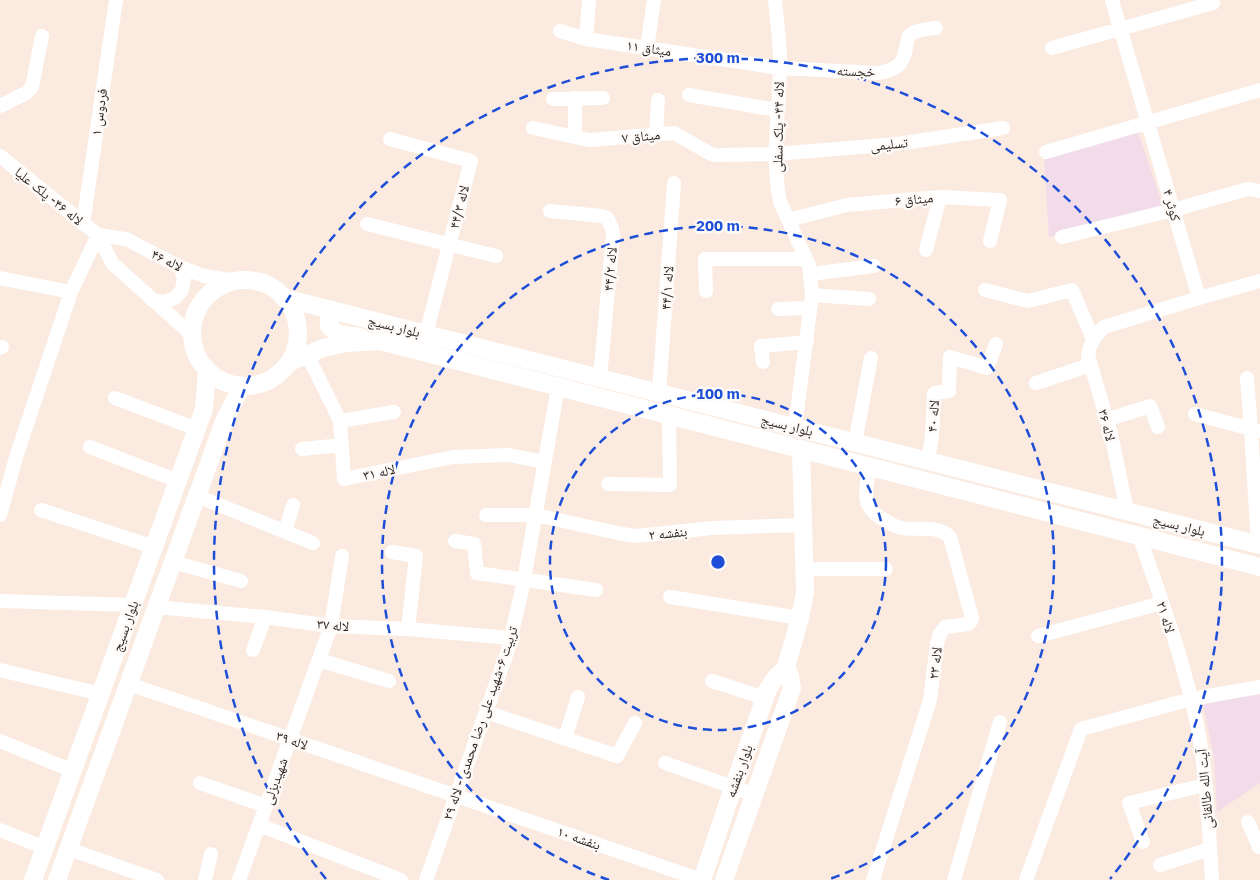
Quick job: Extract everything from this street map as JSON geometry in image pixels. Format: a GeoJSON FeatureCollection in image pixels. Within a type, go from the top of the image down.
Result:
{"type":"FeatureCollection","features":[{"type":"Feature","properties":{"kind":"main road"},"geometry":{"type":"LineString","coordinates":[[238,281],[255,281],[271,287],[284,298],[294,312],[298,329],[296,346],[290,362],[281,372],[269,380],[256,385],[242,386],[229,384],[207,370],[199,360],[194,348],[192,335],[194,319],[200,305],[210,293],[224,285],[238,281]]}},
{"type":"Feature","properties":{"kind":"main road","name":"بلوار بسیج"},"geometry":{"type":"LineString","coordinates":[[284,298],[1259,545]]}},
{"type":"Feature","properties":{"kind":"main road"},"geometry":{"type":"LineString","coordinates":[[335,311],[329,319],[329,326],[338,334],[380,341]]}},
{"type":"Feature","properties":{"kind":"main road","name":"بلوار بسیج"},"geometry":{"type":"LineString","coordinates":[[290,362],[323,348],[346,343],[380,341],[1260,567]]}},
{"type":"Feature","properties":{"kind":"main road","name":"بلوار بسیج"},"geometry":{"type":"LineString","coordinates":[[33,880],[204,409],[207,370]]}},
{"type":"Feature","properties":{"kind":"main road","name":"بلوار بسیج"},"geometry":{"type":"LineString","coordinates":[[58,880],[224,419],[242,386]]}},
{"type":"Feature","properties":{"kind":"main road"},"geometry":{"type":"LineString","coordinates":[[204,409],[209,406],[215,408],[220,411],[224,419]]}},
{"type":"Feature","properties":{"kind":"main road","name":"بلوار بنفشه"},"geometry":{"type":"LineString","coordinates":[[702,880],[768,689],[786,667],[800,618],[805,592],[801,449]]}},
{"type":"Feature","properties":{"kind":"main road","name":"بلوار بنفشه"},"geometry":{"type":"LineString","coordinates":[[724,880],[792,688],[786,667]]}},
{"type":"Feature","properties":{"kind":"street","name":"فردوس ۱"},"geometry":{"type":"LineString","coordinates":[[83,224],[116,0]]}},
{"type":"Feature","properties":{"kind":"street"},"geometry":{"type":"LineString","coordinates":[[586,39],[589,0]]}},
{"type":"Feature","properties":{"kind":"street"},"geometry":{"type":"LineString","coordinates":[[647,48],[654,0]]}},
{"type":"Feature","properties":{"kind":"street","name":"لاله ۴۴- پلک سفلی"},"geometry":{"type":"LineString","coordinates":[[775,0],[780,68],[775,154],[779,196],[809,265],[810,274],[811,302],[795,428]]}},
{"type":"Feature","properties":{"kind":"street","name":"کوثر ۴"},"geometry":{"type":"LineString","coordinates":[[1112,0],[1199,298]]}},
{"type":"Feature","properties":{"kind":"street"},"geometry":{"type":"LineString","coordinates":[[1052,48],[1213,3]]}},
{"type":"Feature","properties":{"kind":"street","name":"خجسته"},"geometry":{"type":"LineString","coordinates":[[780,68],[879,73],[887,71],[894,69],[900,64],[905,56],[910,35],[914,32],[936,28]]}},
{"type":"Feature","properties":{"kind":"street","name":"میثاق ۱۱"},"geometry":{"type":"LineString","coordinates":[[560,31],[586,39],[780,68]]}},
{"type":"Feature","properties":{"kind":"street"},"geometry":{"type":"LineString","coordinates":[[0,106],[26,93],[32,87],[42,36]]}},
{"type":"Feature","properties":{"kind":"street"},"geometry":{"type":"LineString","coordinates":[[1046,152],[1260,90]]}},
{"type":"Feature","properties":{"kind":"street"},"geometry":{"type":"LineString","coordinates":[[689,95],[777,110]]}},
{"type":"Feature","properties":{"kind":"street"},"geometry":{"type":"LineString","coordinates":[[575,98],[575,137]]}},
{"type":"Feature","properties":{"kind":"street"},"geometry":{"type":"LineString","coordinates":[[553,99],[603,98]]}},
{"type":"Feature","properties":{"kind":"street"},"geometry":{"type":"LineString","coordinates":[[656,134],[658,100]]}},
{"type":"Feature","properties":{"kind":"street","name":"میثاق ۷"},"geometry":{"type":"LineString","coordinates":[[533,128],[589,140],[674,133],[713,155],[775,154]]}},
{"type":"Feature","properties":{"kind":"street","name":"تسلیمی"},"geometry":{"type":"LineString","coordinates":[[775,154],[897,144],[1003,128]]}},
{"type":"Feature","properties":{"kind":"street","name":"لاله ۴۴/۳"},"geometry":{"type":"LineString","coordinates":[[390,139],[471,162],[426,334]]}},
{"type":"Feature","properties":{"kind":"street","name":"لاله ۴۶- پلک علیا"},"geometry":{"type":"LineString","coordinates":[[0,156],[98,236]]}},
{"type":"Feature","properties":{"kind":"street","name":"لاله ۴۴/۱"},"geometry":{"type":"LineString","coordinates":[[660,393],[674,183]]}},
{"type":"Feature","properties":{"kind":"street"},"geometry":{"type":"LineString","coordinates":[[1062,238],[1173,210],[1248,188],[1260,191]]}},
{"type":"Feature","properties":{"kind":"street"},"geometry":{"type":"LineString","coordinates":[[926,250],[940,197]]}},
{"type":"Feature","properties":{"kind":"street","name":"میثاق ۶"},"geometry":{"type":"LineString","coordinates":[[788,220],[847,205],[940,197],[1000,200],[990,241]]}},
{"type":"Feature","properties":{"kind":"street","name":"لاله ۴۴/۲"},"geometry":{"type":"LineString","coordinates":[[550,211],[602,216],[607,218],[612,228],[600,378]]}},
{"type":"Feature","properties":{"kind":"street"},"geometry":{"type":"LineString","coordinates":[[367,224],[496,256]]}},
{"type":"Feature","properties":{"kind":"street"},"geometry":{"type":"LineString","coordinates":[[0,515],[17,454],[71,292],[98,236]]}},
{"type":"Feature","properties":{"kind":"street"},"geometry":{"type":"LineString","coordinates":[[98,236],[112,263],[192,335]]}},
{"type":"Feature","properties":{"kind":"street","name":"لاله ۴۶"},"geometry":{"type":"LineString","coordinates":[[98,236],[126,239],[180,267],[204,276],[238,281]]}},
{"type":"Feature","properties":{"kind":"street"},"geometry":{"type":"LineString","coordinates":[[706,291],[705,259],[806,259]]}},
{"type":"Feature","properties":{"kind":"street"},"geometry":{"type":"LineString","coordinates":[[810,274],[874,266]]}},
{"type":"Feature","properties":{"kind":"street"},"geometry":{"type":"LineString","coordinates":[[152,300],[164,302],[175,298],[179,294],[182,290],[184,278],[180,267]]}},
{"type":"Feature","properties":{"kind":"street"},"geometry":{"type":"LineString","coordinates":[[0,278],[71,292]]}},
{"type":"Feature","properties":{"kind":"street"},"geometry":{"type":"LineString","coordinates":[[1093,339],[1104,327],[1260,281]]}},
{"type":"Feature","properties":{"kind":"street"},"geometry":{"type":"LineString","coordinates":[[984,290],[1028,302],[1072,290],[1093,339]]}},
{"type":"Feature","properties":{"kind":"street"},"geometry":{"type":"LineString","coordinates":[[778,309],[811,302],[869,299]]}},
{"type":"Feature","properties":{"kind":"street","name":"لاله ۳۶"},"geometry":{"type":"LineString","coordinates":[[1093,339],[1088,355],[1111,434],[1127,511]]}},
{"type":"Feature","properties":{"kind":"street"},"geometry":{"type":"LineString","coordinates":[[763,362],[761,346],[807,342]]}},
{"type":"Feature","properties":{"kind":"street","name":"لاله ۴۰"},"geometry":{"type":"LineString","coordinates":[[928,461],[932,436],[934,394],[949,391],[950,357],[987,368],[996,344]]}},
{"type":"Feature","properties":{"kind":"street","name":"لاله ۳۱"},"geometry":{"type":"LineString","coordinates":[[307,354],[340,421],[344,479],[453,456],[509,454],[545,462]]}},
{"type":"Feature","properties":{"kind":"street"},"geometry":{"type":"LineString","coordinates":[[855,443],[871,358]]}},
{"type":"Feature","properties":{"kind":"street"},"geometry":{"type":"LineString","coordinates":[[1036,383],[1090,365]]}},
{"type":"Feature","properties":{"kind":"street"},"geometry":{"type":"LineString","coordinates":[[1247,378],[1256,430],[1259,545]]}},
{"type":"Feature","properties":{"kind":"street","name":"تربیت ۶-شهید علی رضا محمدی - لاله ۲۹"},"geometry":{"type":"LineString","coordinates":[[430,879],[456,796],[511,638],[524,580],[558,387]]}},
{"type":"Feature","properties":{"kind":"street"},"geometry":{"type":"LineString","coordinates":[[115,398],[197,429]]}},
{"type":"Feature","properties":{"kind":"street"},"geometry":{"type":"LineString","coordinates":[[1106,420],[1150,406],[1158,427]]}},
{"type":"Feature","properties":{"kind":"street"},"geometry":{"type":"LineString","coordinates":[[340,421],[394,412]]}},
{"type":"Feature","properties":{"kind":"street"},"geometry":{"type":"LineString","coordinates":[[1195,414],[1256,430]]}},
{"type":"Feature","properties":{"kind":"street"},"geometry":{"type":"LineString","coordinates":[[608,484],[670,486],[669,415]]}},
{"type":"Feature","properties":{"kind":"street"},"geometry":{"type":"LineString","coordinates":[[302,449],[342,446]]}},
{"type":"Feature","properties":{"kind":"street"},"geometry":{"type":"LineString","coordinates":[[90,447],[178,481]]}},
{"type":"Feature","properties":{"kind":"street","name":"لاله ۲۳"},"geometry":{"type":"LineString","coordinates":[[870,467],[865,496],[874,514],[894,526],[940,530],[946,532],[950,537],[972,618],[972,621],[968,624],[945,628],[940,634],[930,700],[873,880]]}},
{"type":"Feature","properties":{"kind":"street"},"geometry":{"type":"LineString","coordinates":[[196,496],[313,543]]}},
{"type":"Feature","properties":{"kind":"street"},"geometry":{"type":"LineString","coordinates":[[285,532],[293,505]]}},
{"type":"Feature","properties":{"kind":"street"},"geometry":{"type":"LineString","coordinates":[[41,510],[154,547]]}},
{"type":"Feature","properties":{"kind":"street","name":"بنفشه ۲"},"geometry":{"type":"LineString","coordinates":[[486,515],[536,515],[637,536],[712,528],[802,524]]}},
{"type":"Feature","properties":{"kind":"street","name":"لاله ۲۱"},"geometry":{"type":"LineString","coordinates":[[1139,536],[1162,603],[1191,699]]}},
{"type":"Feature","properties":{"kind":"street"},"geometry":{"type":"LineString","coordinates":[[455,541],[474,544],[477,573],[596,590]]}},
{"type":"Feature","properties":{"kind":"street"},"geometry":{"type":"LineString","coordinates":[[392,552],[416,556],[408,629]]}},
{"type":"Feature","properties":{"kind":"street","name":"شهیدبزلی"},"geometry":{"type":"LineString","coordinates":[[239,880],[331,626],[342,556]]}},
{"type":"Feature","properties":{"kind":"street"},"geometry":{"type":"LineString","coordinates":[[173,562],[241,582]]}},
{"type":"Feature","properties":{"kind":"street"},"geometry":{"type":"LineString","coordinates":[[804,569],[886,569]]}},
{"type":"Feature","properties":{"kind":"street"},"geometry":{"type":"LineString","coordinates":[[670,597],[800,618]]}},
{"type":"Feature","properties":{"kind":"street"},"geometry":{"type":"LineString","coordinates":[[0,601],[133,605]]}},
{"type":"Feature","properties":{"kind":"street"},"geometry":{"type":"LineString","coordinates":[[1038,636],[1162,603]]}},
{"type":"Feature","properties":{"kind":"street","name":"لاله ۳۷"},"geometry":{"type":"LineString","coordinates":[[156,607],[265,617],[331,626],[408,629],[511,638]]}},
{"type":"Feature","properties":{"kind":"street"},"geometry":{"type":"LineString","coordinates":[[253,650],[265,617]]}},
{"type":"Feature","properties":{"kind":"street"},"geometry":{"type":"LineString","coordinates":[[319,660],[389,681]]}},
{"type":"Feature","properties":{"kind":"street"},"geometry":{"type":"LineString","coordinates":[[0,670],[100,694]]}},
{"type":"Feature","properties":{"kind":"street"},"geometry":{"type":"LineString","coordinates":[[712,681],[765,698]]}},
{"type":"Feature","properties":{"kind":"street","name":"لاله ۳۹"},"geometry":{"type":"LineString","coordinates":[[129,684],[456,796]]}},
{"type":"Feature","properties":{"kind":"street"},"geometry":{"type":"LineString","coordinates":[[1026,880],[1081,730],[1191,699],[1260,687]]}},
{"type":"Feature","properties":{"kind":"street"},"geometry":{"type":"LineString","coordinates":[[565,738],[578,697]]}},
{"type":"Feature","properties":{"kind":"street","name":"آیت الله طالقانی"},"geometry":{"type":"LineString","coordinates":[[1191,699],[1202,751],[1212,880]]}},
{"type":"Feature","properties":{"kind":"street"},"geometry":{"type":"LineString","coordinates":[[486,712],[617,756],[634,723]]}},
{"type":"Feature","properties":{"kind":"street"},"geometry":{"type":"LineString","coordinates":[[954,880],[1000,722]]}},
{"type":"Feature","properties":{"kind":"street"},"geometry":{"type":"LineString","coordinates":[[0,741],[73,771]]}},
{"type":"Feature","properties":{"kind":"street"},"geometry":{"type":"LineString","coordinates":[[665,763],[755,795]]}},
{"type":"Feature","properties":{"kind":"street"},"geometry":{"type":"LineString","coordinates":[[200,784],[266,806]]}},
{"type":"Feature","properties":{"kind":"street"},"geometry":{"type":"LineString","coordinates":[[1142,842],[1129,803],[1205,785]]}},
{"type":"Feature","properties":{"kind":"street","name":"بنفشه ۱۰"},"geometry":{"type":"LineString","coordinates":[[456,796],[702,880]]}},
{"type":"Feature","properties":{"kind":"street"},"geometry":{"type":"LineString","coordinates":[[1248,822],[1260,847]]}},
{"type":"Feature","properties":{"kind":"street"},"geometry":{"type":"LineString","coordinates":[[259,825],[401,880]]}},
{"type":"Feature","properties":{"kind":"street"},"geometry":{"type":"LineString","coordinates":[[0,830],[45,848]]}},
{"type":"Feature","properties":{"kind":"street"},"geometry":{"type":"LineString","coordinates":[[68,849],[157,880]]}},
{"type":"Feature","properties":{"kind":"street"},"geometry":{"type":"LineString","coordinates":[[1160,865],[1210,849]]}},
{"type":"Feature","properties":{"kind":"street"},"geometry":{"type":"LineString","coordinates":[[205,880],[211,854]]}},
{"type":"Feature","properties":{"kind":"shaded area"},"geometry":{"type":"Polygon","coordinates":[[[1138,131],[1164,209],[1049,237],[1044,157],[1138,131]]]}},
{"type":"Feature","properties":{"kind":"shaded area"},"geometry":{"type":"Polygon","coordinates":[[[1253,691],[1260,693],[1260,783],[1217,812],[1214,757],[1203,705],[1253,691]]]}}]}
